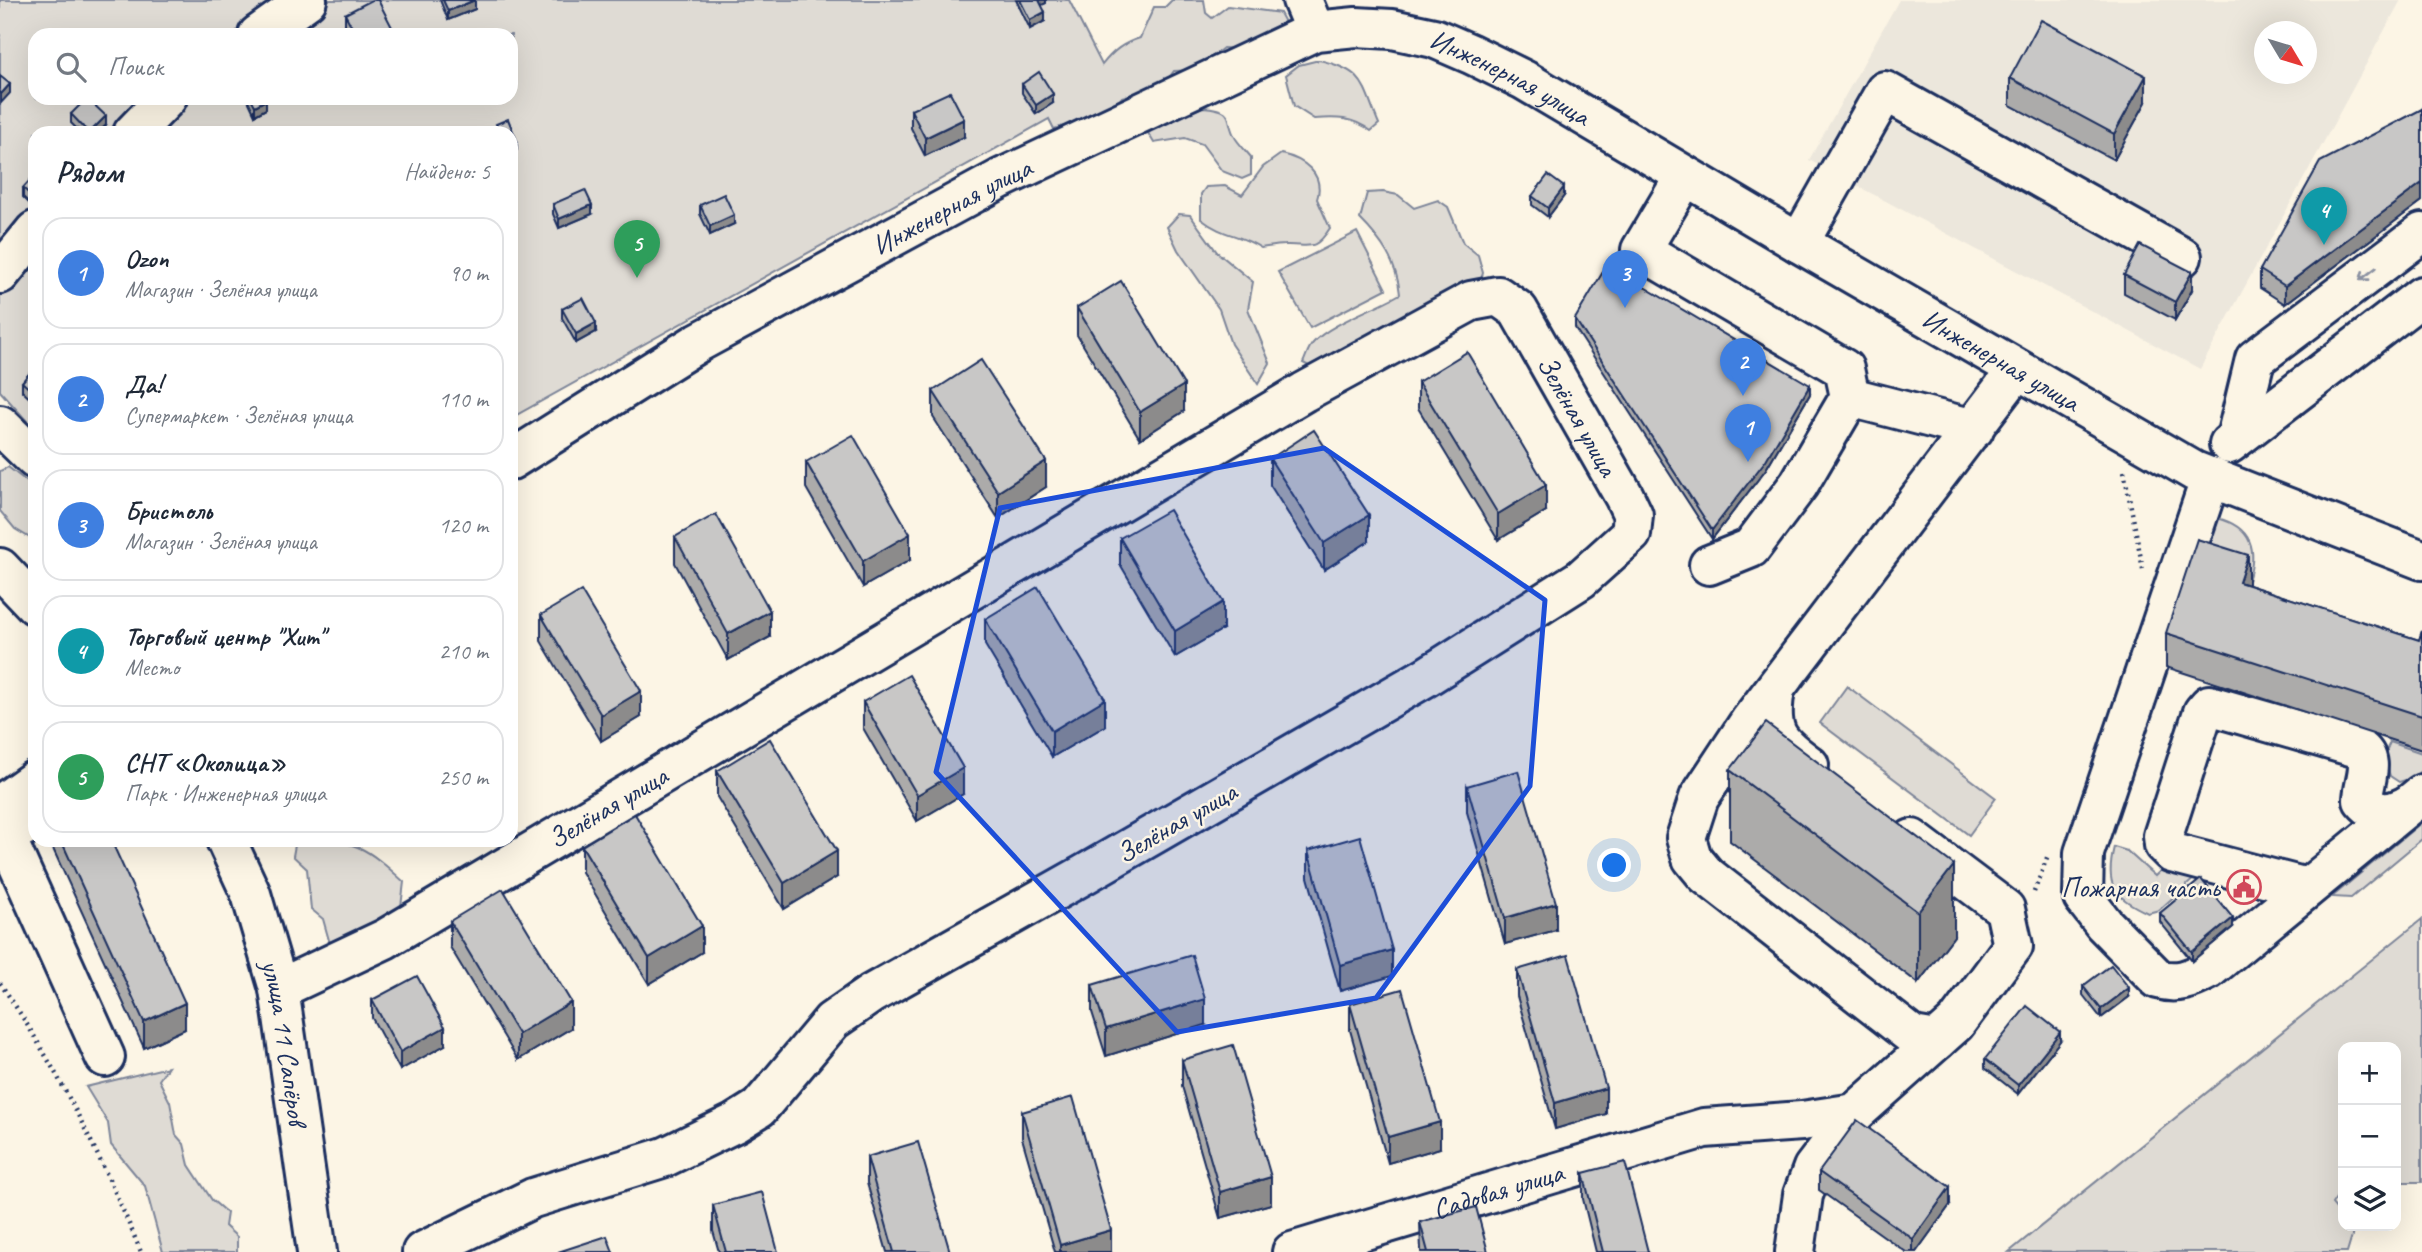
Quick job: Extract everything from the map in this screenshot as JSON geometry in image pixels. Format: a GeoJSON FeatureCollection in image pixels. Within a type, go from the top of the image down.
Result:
{"type":"FeatureCollection","features":[{"type":"Feature","properties":{"kind":"street"},"geometry":{"type":"LineString","coordinates":[[268,28],[307,0]]}},
{"type":"Feature","properties":{"kind":"street","name":"Инженерная улица"},"geometry":{"type":"LineString","coordinates":[[518,456],[699,342],[1309,15],[1356,27],[1392,29],[1434,38],[1524,80],[2017,370],[2203,474],[2422,560]]}},
{"type":"Feature","properties":{"kind":"street"},"geometry":{"type":"LineString","coordinates":[[1799,243],[1885,90],[2182,257]]}},
{"type":"Feature","properties":{"kind":"street"},"geometry":{"type":"LineString","coordinates":[[140,126],[160,105]]}},
{"type":"Feature","properties":{"kind":"street"},"geometry":{"type":"LineString","coordinates":[[1685,176],[1641,250],[1844,369],[1850,397],[1799,484],[1751,548],[1709,565]]}},
{"type":"Feature","properties":{"kind":"street"},"geometry":{"type":"LineString","coordinates":[[2236,439],[2255,359],[2422,233]]}},
{"type":"Feature","properties":{"kind":"street"},"geometry":{"type":"LineString","coordinates":[[0,274],[28,240]]}},
{"type":"Feature","properties":{"kind":"street","name":"Зелёная улица"},"geometry":{"type":"LineString","coordinates":[[279,989],[385,939],[1304,392],[1471,301],[1498,296],[1518,310],[1623,496],[1633,515],[1631,534],[1581,579],[1380,703],[871,994],[832,1021],[759,1108],[735,1123],[665,1157],[533,1198],[422,1252]]}},
{"type":"Feature","properties":{"kind":"street"},"geometry":{"type":"LineString","coordinates":[[2416,799],[2207,970],[2184,981],[2170,983],[2158,979],[2104,925],[2083,897],[2084,853],[2203,474],[2236,439],[2422,296]]}},
{"type":"Feature","properties":{"kind":"street"},"geometry":{"type":"LineString","coordinates":[[1937,1040],[1913,1036],[1706,874],[1692,858],[1686,838],[1699,798],[1774,689],[2017,370]]}},
{"type":"Feature","properties":{"kind":"street"},"geometry":{"type":"LineString","coordinates":[[1850,397],[1974,429]]}},
{"type":"Feature","properties":{"kind":"street"},"geometry":{"type":"LineString","coordinates":[[0,425],[28,452]]}},
{"type":"Feature","properties":{"kind":"street"},"geometry":{"type":"LineString","coordinates":[[0,568],[28,598]]}},
{"type":"Feature","properties":{"kind":"street"},"geometry":{"type":"LineString","coordinates":[[1774,689],[1771,719],[1782,744],[1839,786]]}},
{"type":"Feature","properties":{"kind":"street"},"geometry":{"type":"LineString","coordinates":[[2307,888],[2172,853],[2164,845],[2163,836],[2203,712],[2209,705],[2358,748],[2366,753],[2369,761],[2363,800],[2370,808],[2383,813],[2395,812],[2416,799]]}},
{"type":"Feature","properties":{"kind":"street"},"geometry":{"type":"LineString","coordinates":[[28,791],[10,821],[105,1057]]}},
{"type":"Feature","properties":{"kind":"street"},"geometry":{"type":"LineString","coordinates":[[1795,1252],[1803,1195],[1813,1168],[1854,1112],[1956,1023],[2013,946],[2005,909],[1884,819]]}},
{"type":"Feature","properties":{"kind":"street","name":"улица 11 Сапёров"},"geometry":{"type":"LineString","coordinates":[[229,847],[251,894],[279,989],[317,1252]]}},
{"type":"Feature","properties":{"kind":"street","name":"Садовая улица"},"geometry":{"type":"LineString","coordinates":[[1292,1252],[1704,1128],[1802,1121],[1854,1112]]}},
{"type":"Feature","properties":{"kind":"path"},"geometry":{"type":"LineString","coordinates":[[2124,468],[2144,574]]}},
{"type":"Feature","properties":{"kind":"path"},"geometry":{"type":"LineString","coordinates":[[0,983],[30,1027],[105,1168],[141,1252]]}},
{"type":"Feature","properties":{"kind":"highlighted area"},"geometry":{"type":"Polygon","coordinates":[[[1324,448],[1545,600],[1530,786],[1376,998],[1177,1032],[936,772],[1000,508],[1324,448]]]}},
{"type":"Feature","properties":{"kind":"shaded area"},"geometry":{"type":"Polygon","coordinates":[[[0,0],[1069,0],[1102,65],[1119,48],[1140,38],[1154,7],[1165,7],[1172,0],[1204,0],[1206,13],[1212,18],[1228,6],[1280,13],[1286,24],[1241,49],[1223,48],[1196,70],[1174,71],[1162,87],[1122,97],[1110,113],[1054,129],[1049,119],[518,414],[518,126],[28,126],[28,422],[0,391],[0,0]]]}},
{"type":"Feature","properties":{"kind":"shaded area"},"geometry":{"type":"Polygon","coordinates":[[[1899,0],[2401,0],[2200,369],[1809,160],[1899,0]]]}},
{"type":"Feature","properties":{"kind":"shaded area"},"geometry":{"type":"Polygon","coordinates":[[[1319,60],[1346,69],[1360,81],[1379,124],[1371,131],[1344,119],[1314,119],[1294,106],[1286,75],[1299,65],[1319,60]]]}},
{"type":"Feature","properties":{"kind":"shaded area"},"geometry":{"type":"Polygon","coordinates":[[[1203,107],[1226,113],[1232,132],[1251,157],[1251,175],[1242,179],[1222,171],[1202,144],[1185,138],[1154,143],[1148,133],[1160,123],[1203,107]]]}},
{"type":"Feature","properties":{"kind":"shaded area"},"geometry":{"type":"Polygon","coordinates":[[[1281,154],[1305,164],[1315,175],[1319,190],[1317,199],[1330,228],[1320,241],[1310,246],[1282,245],[1261,248],[1201,219],[1201,194],[1206,187],[1225,186],[1242,195],[1263,167],[1281,154]]]}},
{"type":"Feature","properties":{"kind":"shaded area"},"geometry":{"type":"Polygon","coordinates":[[[1367,193],[1398,195],[1414,208],[1438,200],[1448,207],[1463,243],[1478,255],[1483,273],[1478,288],[1319,371],[1303,363],[1308,350],[1320,336],[1400,294],[1392,262],[1360,219],[1367,193]]]}},
{"type":"Feature","properties":{"kind":"shaded area"},"geometry":{"type":"Polygon","coordinates":[[[1179,214],[1190,215],[1217,252],[1253,282],[1248,309],[1270,363],[1258,384],[1231,344],[1219,309],[1178,250],[1167,227],[1179,214]]]}},
{"type":"Feature","properties":{"kind":"shaded area"},"geometry":{"type":"Polygon","coordinates":[[[1357,232],[1386,289],[1310,328],[1278,272],[1357,232]]]}},
{"type":"Feature","properties":{"kind":"shaded area"},"geometry":{"type":"Polygon","coordinates":[[[8,467],[28,483],[28,537],[15,529],[0,511],[0,471],[8,467]]]}},
{"type":"Feature","properties":{"kind":"shaded area"},"geometry":{"type":"Polygon","coordinates":[[[2217,518],[2238,527],[2249,541],[2252,559],[2248,581],[2199,535],[2217,518]]]}},
{"type":"Feature","properties":{"kind":"shaded area"},"geometry":{"type":"Polygon","coordinates":[[[1847,686],[1996,798],[1969,835],[1820,723],[1847,686]]]}},
{"type":"Feature","properties":{"kind":"shaded area"},"geometry":{"type":"Polygon","coordinates":[[[2390,742],[2422,753],[2422,770],[2412,778],[2399,782],[2390,776],[2384,756],[2390,742]]]}},
{"type":"Feature","properties":{"kind":"shaded area"},"geometry":{"type":"Polygon","coordinates":[[[2422,822],[2422,839],[2351,898],[2332,897],[2422,822]]]}},
{"type":"Feature","properties":{"kind":"shaded area"},"geometry":{"type":"Polygon","coordinates":[[[295,847],[356,847],[369,853],[404,882],[401,907],[412,920],[330,944],[323,919],[311,909],[307,869],[293,856],[295,847]]]}},
{"type":"Feature","properties":{"kind":"shaded area"},"geometry":{"type":"Polygon","coordinates":[[[2114,847],[2127,851],[2155,876],[2164,867],[2196,877],[2159,910],[2148,913],[2126,901],[2114,888],[2110,871],[2114,847]]]}},
{"type":"Feature","properties":{"kind":"shaded area"},"geometry":{"type":"Polygon","coordinates":[[[2422,919],[2422,1182],[2401,1182],[2401,1042],[2338,1042],[2338,1195],[2332,1204],[2338,1211],[2338,1231],[2353,1231],[2347,1252],[2009,1252],[2422,919]]]}},
{"type":"Feature","properties":{"kind":"shaded area"},"geometry":{"type":"Polygon","coordinates":[[[168,1067],[159,1080],[170,1102],[176,1135],[184,1144],[189,1165],[212,1200],[227,1213],[225,1226],[237,1237],[237,1252],[163,1252],[145,1186],[111,1145],[108,1123],[86,1087],[168,1067]]]}},
{"type":"Feature","properties":{"kind":"building"},"geometry":{"type":"Polygon","coordinates":[[[372,0],[378,0],[392,28],[352,28],[345,14],[372,0]]]}},
{"type":"Feature","properties":{"kind":"building"},"geometry":{"type":"Polygon","coordinates":[[[443,0],[475,0],[448,11],[443,0]]]}},
{"type":"Feature","properties":{"kind":"building"},"geometry":{"type":"Polygon","coordinates":[[[1020,0],[1039,0],[1045,12],[1030,20],[1020,0]]]}},
{"type":"Feature","properties":{"kind":"building"},"geometry":{"type":"Polygon","coordinates":[[[2041,20],[2146,76],[2114,134],[2010,78],[2041,20]]]}},
{"type":"Feature","properties":{"kind":"building"},"geometry":{"type":"Polygon","coordinates":[[[1039,72],[1053,94],[1036,105],[1022,84],[1039,72]]]}},
{"type":"Feature","properties":{"kind":"building"},"geometry":{"type":"Polygon","coordinates":[[[0,76],[10,84],[1,94],[0,93],[0,76]]]}},
{"type":"Feature","properties":{"kind":"building"},"geometry":{"type":"Polygon","coordinates":[[[950,92],[964,119],[925,138],[911,110],[950,92]]]}},
{"type":"Feature","properties":{"kind":"building"},"geometry":{"type":"Polygon","coordinates":[[[80,105],[94,105],[106,116],[96,126],[82,126],[71,114],[80,105]]]}},
{"type":"Feature","properties":{"kind":"building"},"geometry":{"type":"Polygon","coordinates":[[[2422,109],[2422,183],[2285,286],[2260,270],[2320,162],[2422,109]]]}},
{"type":"Feature","properties":{"kind":"building"},"geometry":{"type":"Polygon","coordinates":[[[508,119],[511,126],[497,126],[496,124],[508,119]]]}},
{"type":"Feature","properties":{"kind":"building"},"geometry":{"type":"Polygon","coordinates":[[[1548,175],[1564,187],[1548,208],[1532,196],[1548,175]]]}},
{"type":"Feature","properties":{"kind":"building"},"geometry":{"type":"Polygon","coordinates":[[[585,190],[592,205],[559,219],[553,204],[585,190]]]}},
{"type":"Feature","properties":{"kind":"building"},"geometry":{"type":"Polygon","coordinates":[[[724,194],[734,215],[710,226],[700,205],[724,194]]]}},
{"type":"Feature","properties":{"kind":"building"},"geometry":{"type":"Polygon","coordinates":[[[2140,245],[2192,272],[2175,302],[2124,275],[2140,245]]]}},
{"type":"Feature","properties":{"kind":"building"},"geometry":{"type":"Polygon","coordinates":[[[1607,265],[1810,385],[1766,460],[1712,530],[1575,319],[1607,265]]]}},
{"type":"Feature","properties":{"kind":"building"},"geometry":{"type":"Polygon","coordinates":[[[1121,281],[1184,385],[1140,412],[1077,308],[1121,281]]]}},
{"type":"Feature","properties":{"kind":"building"},"geometry":{"type":"Polygon","coordinates":[[[583,298],[596,323],[576,334],[562,309],[583,298]]]}},
{"type":"Feature","properties":{"kind":"building"},"geometry":{"type":"Polygon","coordinates":[[[1467,352],[1546,485],[1498,514],[1418,382],[1467,352]]]}},
{"type":"Feature","properties":{"kind":"building"},"geometry":{"type":"Polygon","coordinates":[[[981,360],[1046,461],[998,492],[933,391],[981,360]]]}},
{"type":"Feature","properties":{"kind":"building"},"geometry":{"type":"Polygon","coordinates":[[[28,375],[28,388],[22,382],[28,375]]]}},
{"type":"Feature","properties":{"kind":"building"},"geometry":{"type":"Polygon","coordinates":[[[1314,430],[1369,515],[1324,543],[1270,459],[1314,430]]]}},
{"type":"Feature","properties":{"kind":"building"},"geometry":{"type":"Polygon","coordinates":[[[853,435],[910,534],[863,561],[806,462],[853,435]]]}},
{"type":"Feature","properties":{"kind":"building"},"geometry":{"type":"Polygon","coordinates":[[[1169,510],[1223,602],[1175,631],[1120,538],[1169,510]]]}},
{"type":"Feature","properties":{"kind":"building"},"geometry":{"type":"Polygon","coordinates":[[[716,514],[770,611],[728,634],[675,537],[716,514]]]}},
{"type":"Feature","properties":{"kind":"building"},"geometry":{"type":"Polygon","coordinates":[[[2197,539],[2248,555],[2239,582],[2419,640],[2422,631],[2422,716],[2166,633],[2197,539]]]}},
{"type":"Feature","properties":{"kind":"building"},"geometry":{"type":"Polygon","coordinates":[[[1038,587],[1105,699],[1052,731],[985,619],[1038,587]]]}},
{"type":"Feature","properties":{"kind":"building"},"geometry":{"type":"Polygon","coordinates":[[[581,591],[641,691],[601,715],[541,615],[581,591]]]}},
{"type":"Feature","properties":{"kind":"building"},"geometry":{"type":"Polygon","coordinates":[[[909,675],[963,768],[917,795],[863,702],[909,675]]]}},
{"type":"Feature","properties":{"kind":"building"},"geometry":{"type":"Polygon","coordinates":[[[1766,723],[1954,865],[1918,912],[1730,770],[1766,723]]]}},
{"type":"Feature","properties":{"kind":"building"},"geometry":{"type":"Polygon","coordinates":[[[770,739],[837,851],[784,883],[717,771],[770,739]]]}},
{"type":"Feature","properties":{"kind":"building"},"geometry":{"type":"Polygon","coordinates":[[[1518,771],[1556,903],[1505,918],[1467,786],[1518,771]]]}},
{"type":"Feature","properties":{"kind":"building"},"geometry":{"type":"Polygon","coordinates":[[[635,814],[702,926],[649,958],[582,846],[635,814]]]}},
{"type":"Feature","properties":{"kind":"building"},"geometry":{"type":"Polygon","coordinates":[[[1360,836],[1392,950],[1340,965],[1308,851],[1360,836]]]}},
{"type":"Feature","properties":{"kind":"building"},"geometry":{"type":"Polygon","coordinates":[[[64,847],[114,847],[185,1003],[144,1022],[64,847]]]}},
{"type":"Feature","properties":{"kind":"building"},"geometry":{"type":"Polygon","coordinates":[[[2201,879],[2233,918],[2192,952],[2160,913],[2201,879]]]}},
{"type":"Feature","properties":{"kind":"building"},"geometry":{"type":"Polygon","coordinates":[[[503,889],[571,1002],[518,1034],[450,921],[503,889]]]}},
{"type":"Feature","properties":{"kind":"building"},"geometry":{"type":"Polygon","coordinates":[[[1192,955],[1205,999],[1106,1029],[1092,985],[1192,955]]]}},
{"type":"Feature","properties":{"kind":"building"},"geometry":{"type":"Polygon","coordinates":[[[1568,955],[1606,1088],[1555,1103],[1517,970],[1568,955]]]}},
{"type":"Feature","properties":{"kind":"building"},"geometry":{"type":"Polygon","coordinates":[[[2111,965],[2129,988],[2101,1009],[2083,986],[2111,965]]]}},
{"type":"Feature","properties":{"kind":"building"},"geometry":{"type":"Polygon","coordinates":[[[417,976],[445,1027],[400,1052],[372,1000],[417,976]]]}},
{"type":"Feature","properties":{"kind":"building"},"geometry":{"type":"Polygon","coordinates":[[[1402,989],[1440,1122],[1388,1137],[1350,1004],[1402,989]]]}},
{"type":"Feature","properties":{"kind":"building"},"geometry":{"type":"Polygon","coordinates":[[[2027,1006],[2060,1032],[2018,1085],[1985,1059],[2027,1006]]]}},
{"type":"Feature","properties":{"kind":"building"},"geometry":{"type":"Polygon","coordinates":[[[1233,1045],[1271,1177],[1220,1192],[1182,1060],[1233,1045]]]}},
{"type":"Feature","properties":{"kind":"building"},"geometry":{"type":"Polygon","coordinates":[[[1073,1097],[1111,1230],[1060,1245],[1022,1112],[1073,1097]]]}},
{"type":"Feature","properties":{"kind":"building"},"geometry":{"type":"Polygon","coordinates":[[[1857,1120],[1950,1187],[1913,1239],[1819,1172],[1857,1120]]]}},
{"type":"Feature","properties":{"kind":"building"},"geometry":{"type":"Polygon","coordinates":[[[918,1142],[950,1252],[894,1252],[867,1157],[918,1142]]]}},
{"type":"Feature","properties":{"kind":"building"},"geometry":{"type":"Polygon","coordinates":[[[1625,1162],[1648,1252],[1603,1252],[1583,1173],[1625,1162]]]}},
{"type":"Feature","properties":{"kind":"building"},"geometry":{"type":"Polygon","coordinates":[[[762,1192],[778,1252],[726,1252],[713,1205],[762,1192]]]}},
{"type":"Feature","properties":{"kind":"building"},"geometry":{"type":"Polygon","coordinates":[[[1476,1207],[1488,1252],[1428,1252],[1420,1222],[1476,1207]]]}},
{"type":"Feature","properties":{"kind":"building"},"geometry":{"type":"Polygon","coordinates":[[[607,1236],[613,1252],[558,1252],[607,1236]]]}},
{"type":"Feature","properties":{"kind":"place","name":"Торговый центр \"Хит\""},"geometry":{"type":"Point","coordinates":[2324,245]}},
{"type":"Feature","properties":{"kind":"place","name":"СНТ «Околица»"},"geometry":{"type":"Point","coordinates":[637,278]}},
{"type":"Feature","properties":{"kind":"place","name":"Бристоль"},"geometry":{"type":"Point","coordinates":[1625,308]}},
{"type":"Feature","properties":{"kind":"place","name":"Да!"},"geometry":{"type":"Point","coordinates":[1743,396]}},
{"type":"Feature","properties":{"kind":"place","name":"Ozon"},"geometry":{"type":"Point","coordinates":[1748,462]}},
{"type":"Feature","properties":{"kind":"place","name":"Пожарная часть"},"geometry":{"type":"Point","coordinates":[2244,887]}}]}
